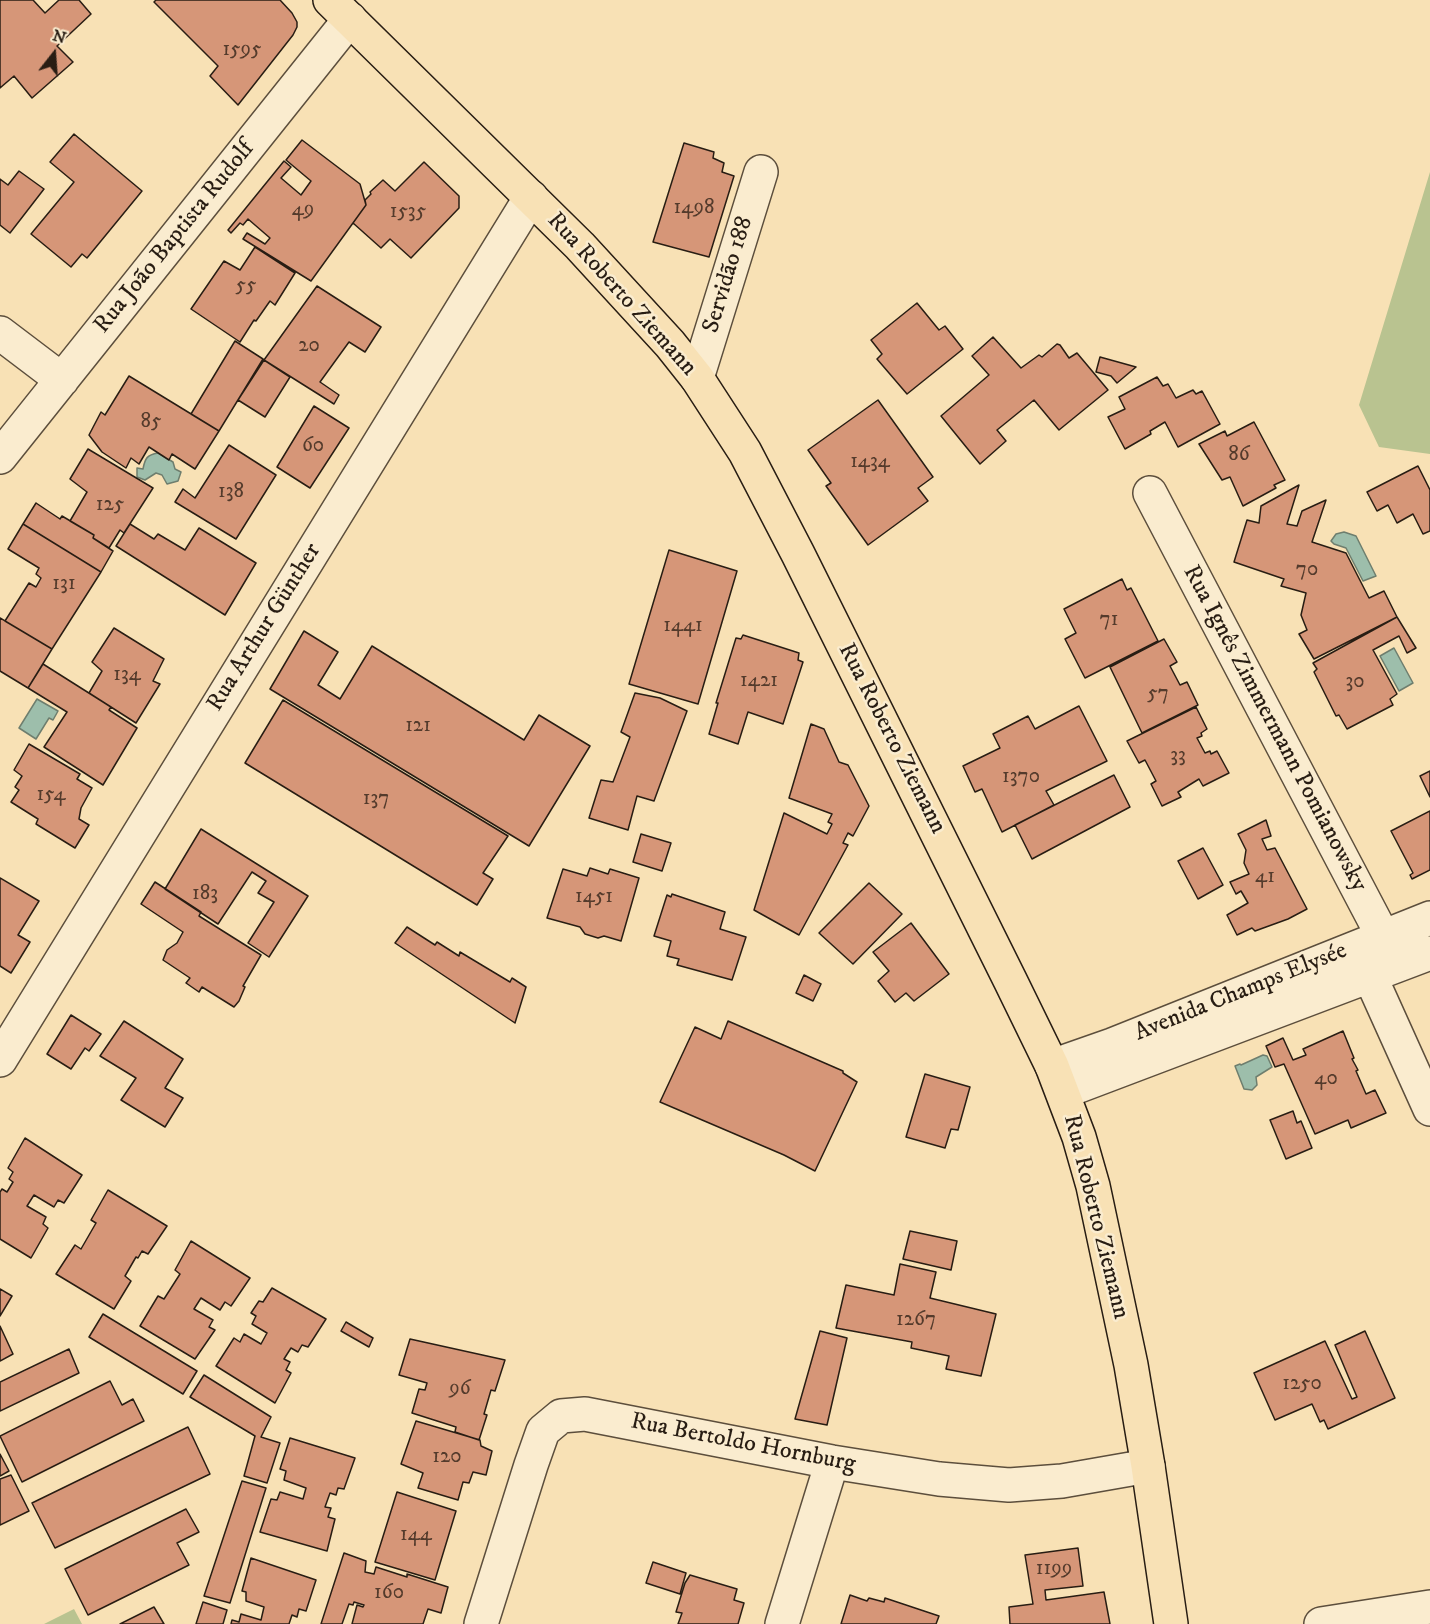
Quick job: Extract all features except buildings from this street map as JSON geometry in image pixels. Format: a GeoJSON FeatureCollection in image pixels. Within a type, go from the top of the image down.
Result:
{"type":"FeatureCollection","features":[{"type":"Feature","properties":{"kind":"main road","name":"Rua Roberto Ziemann"},"geometry":{"type":"LineString","coordinates":[[340,10],[531,197],[639,308],[697,378],[745,452],[798,554],[1057,1079],[1079,1137],[1093,1186],[1131,1365],[1171,1624]]}},
{"type":"Feature","properties":{"kind":"street","name":"Rua João Baptista Rudolf"},"geometry":{"type":"LineString","coordinates":[[0,457],[62,380],[340,10]]}},
{"type":"Feature","properties":{"kind":"street","name":"Servidão 188"},"geometry":{"type":"LineString","coordinates":[[697,378],[761,172]]}},
{"type":"Feature","properties":{"kind":"street","name":"Rua Arthur Günther"},"geometry":{"type":"LineString","coordinates":[[0,1060],[531,197]]}},
{"type":"Feature","properties":{"kind":"street"},"geometry":{"type":"LineString","coordinates":[[0,333],[62,380]]}},
{"type":"Feature","properties":{"kind":"street","name":"Rua Ignês Zimmermann Pomianowsky"},"geometry":{"type":"LineString","coordinates":[[1150,493],[1383,936],[1384,970],[1430,1109]]}},
{"type":"Feature","properties":{"kind":"street","name":"Avenida Champs Elysée"},"geometry":{"type":"LineString","coordinates":[[1057,1079],[1112,1045],[1430,918]]}},
{"type":"Feature","properties":{"kind":"street","name":"Avenida Champs Elysée"},"geometry":{"type":"LineString","coordinates":[[1057,1079],[1430,954]]}},
{"type":"Feature","properties":{"kind":"street","name":"Rua Bertoldo Hornburg"},"geometry":{"type":"LineString","coordinates":[[482,1624],[543,1431],[561,1416],[585,1414],[832,1462],[939,1479],[1009,1485],[1062,1481],[1148,1466]]}},
{"type":"Feature","properties":{"kind":"street"},"geometry":{"type":"LineString","coordinates":[[782,1624],[832,1462]]}},
{"type":"Feature","properties":{"kind":"street"},"geometry":{"type":"LineString","coordinates":[[1321,1624],[1430,1606]]}},
{"type":"Feature","properties":{"kind":"green space"},"geometry":{"type":"Polygon","coordinates":[[[1430,172],[1430,454],[1379,447],[1359,405],[1430,172]]]}},
{"type":"Feature","properties":{"kind":"green space"},"geometry":{"type":"Polygon","coordinates":[[[74,1609],[82,1624],[44,1624],[74,1609]]]}},
{"type":"Feature","properties":{"kind":"shaded area"},"geometry":{"type":"Polygon","coordinates":[[[158,453],[173,462],[175,469],[181,472],[178,481],[167,484],[162,475],[156,473],[145,480],[137,477],[137,468],[143,469],[147,458],[158,453]]]}},
{"type":"Feature","properties":{"kind":"shaded area"},"geometry":{"type":"Polygon","coordinates":[[[1344,532],[1356,536],[1376,576],[1363,581],[1346,548],[1331,541],[1336,534],[1344,532]]]}},
{"type":"Feature","properties":{"kind":"shaded area"},"geometry":{"type":"Polygon","coordinates":[[[1394,648],[1413,683],[1399,691],[1380,656],[1394,648]]]}},
{"type":"Feature","properties":{"kind":"shaded area"},"geometry":{"type":"Polygon","coordinates":[[[37,699],[58,711],[53,720],[49,718],[36,739],[19,728],[37,699]]]}},
{"type":"Feature","properties":{"kind":"shaded area"},"geometry":{"type":"Polygon","coordinates":[[[1263,1055],[1267,1056],[1272,1067],[1256,1077],[1257,1085],[1252,1090],[1244,1089],[1235,1066],[1263,1055]]]}}]}
